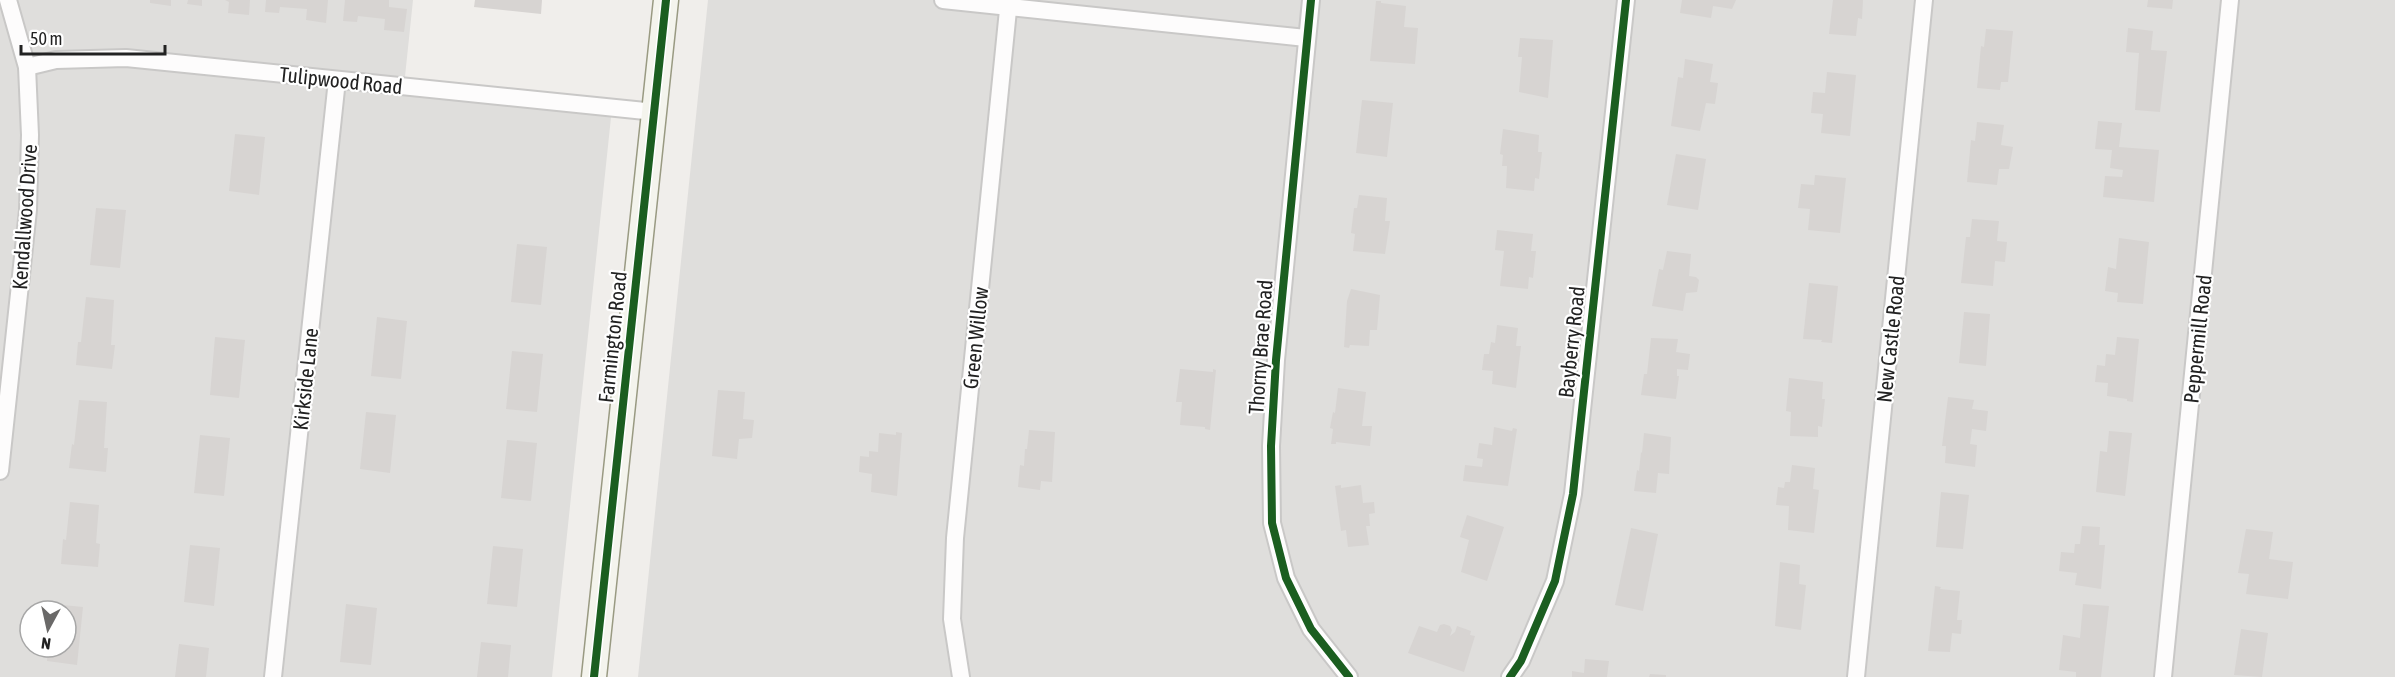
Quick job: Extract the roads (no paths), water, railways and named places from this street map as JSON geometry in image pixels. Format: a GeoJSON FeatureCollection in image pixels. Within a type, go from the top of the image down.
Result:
{"type":"FeatureCollection","features":[{"type":"Feature","properties":{"kind":"street","name":"Kendallwood Drive"},"geometry":{"type":"LineString","coordinates":[[0,471],[28,210],[30,135],[27,67],[8,0]]}},
{"type":"Feature","properties":{"kind":"street","name":"Farmington Road"},"geometry":{"type":"LineString","coordinates":[[594,677],[666,0]]}},
{"type":"Feature","properties":{"kind":"street"},"geometry":{"type":"LineString","coordinates":[[943,0],[1009,3],[1306,38]]}},
{"type":"Feature","properties":{"kind":"street","name":"Thorny Brae Road"},"geometry":{"type":"LineString","coordinates":[[1311,0],[1276,360],[1271,446],[1272,524],[1286,578],[1311,629],[1349,677]]}},
{"type":"Feature","properties":{"kind":"street","name":"Bayberry Road"},"geometry":{"type":"LineString","coordinates":[[1510,677],[1521,661],[1556,581],[1573,494],[1626,0]]}},
{"type":"Feature","properties":{"kind":"street","name":"New Castle Road"},"geometry":{"type":"LineString","coordinates":[[1856,677],[1924,0]]}},
{"type":"Feature","properties":{"kind":"street","name":"Peppermill Road"},"geometry":{"type":"LineString","coordinates":[[2163,677],[2230,0]]}},
{"type":"Feature","properties":{"kind":"street","name":"Green Willow"},"geometry":{"type":"LineString","coordinates":[[961,677],[952,619],[955,538],[1009,3]]}},
{"type":"Feature","properties":{"kind":"street","name":"Tulipwood Road"},"geometry":{"type":"LineString","coordinates":[[27,67],[56,60],[126,58],[655,112]]}},
{"type":"Feature","properties":{"kind":"street","name":"Kirkside Lane"},"geometry":{"type":"LineString","coordinates":[[273,677],[337,80]]}}]}
